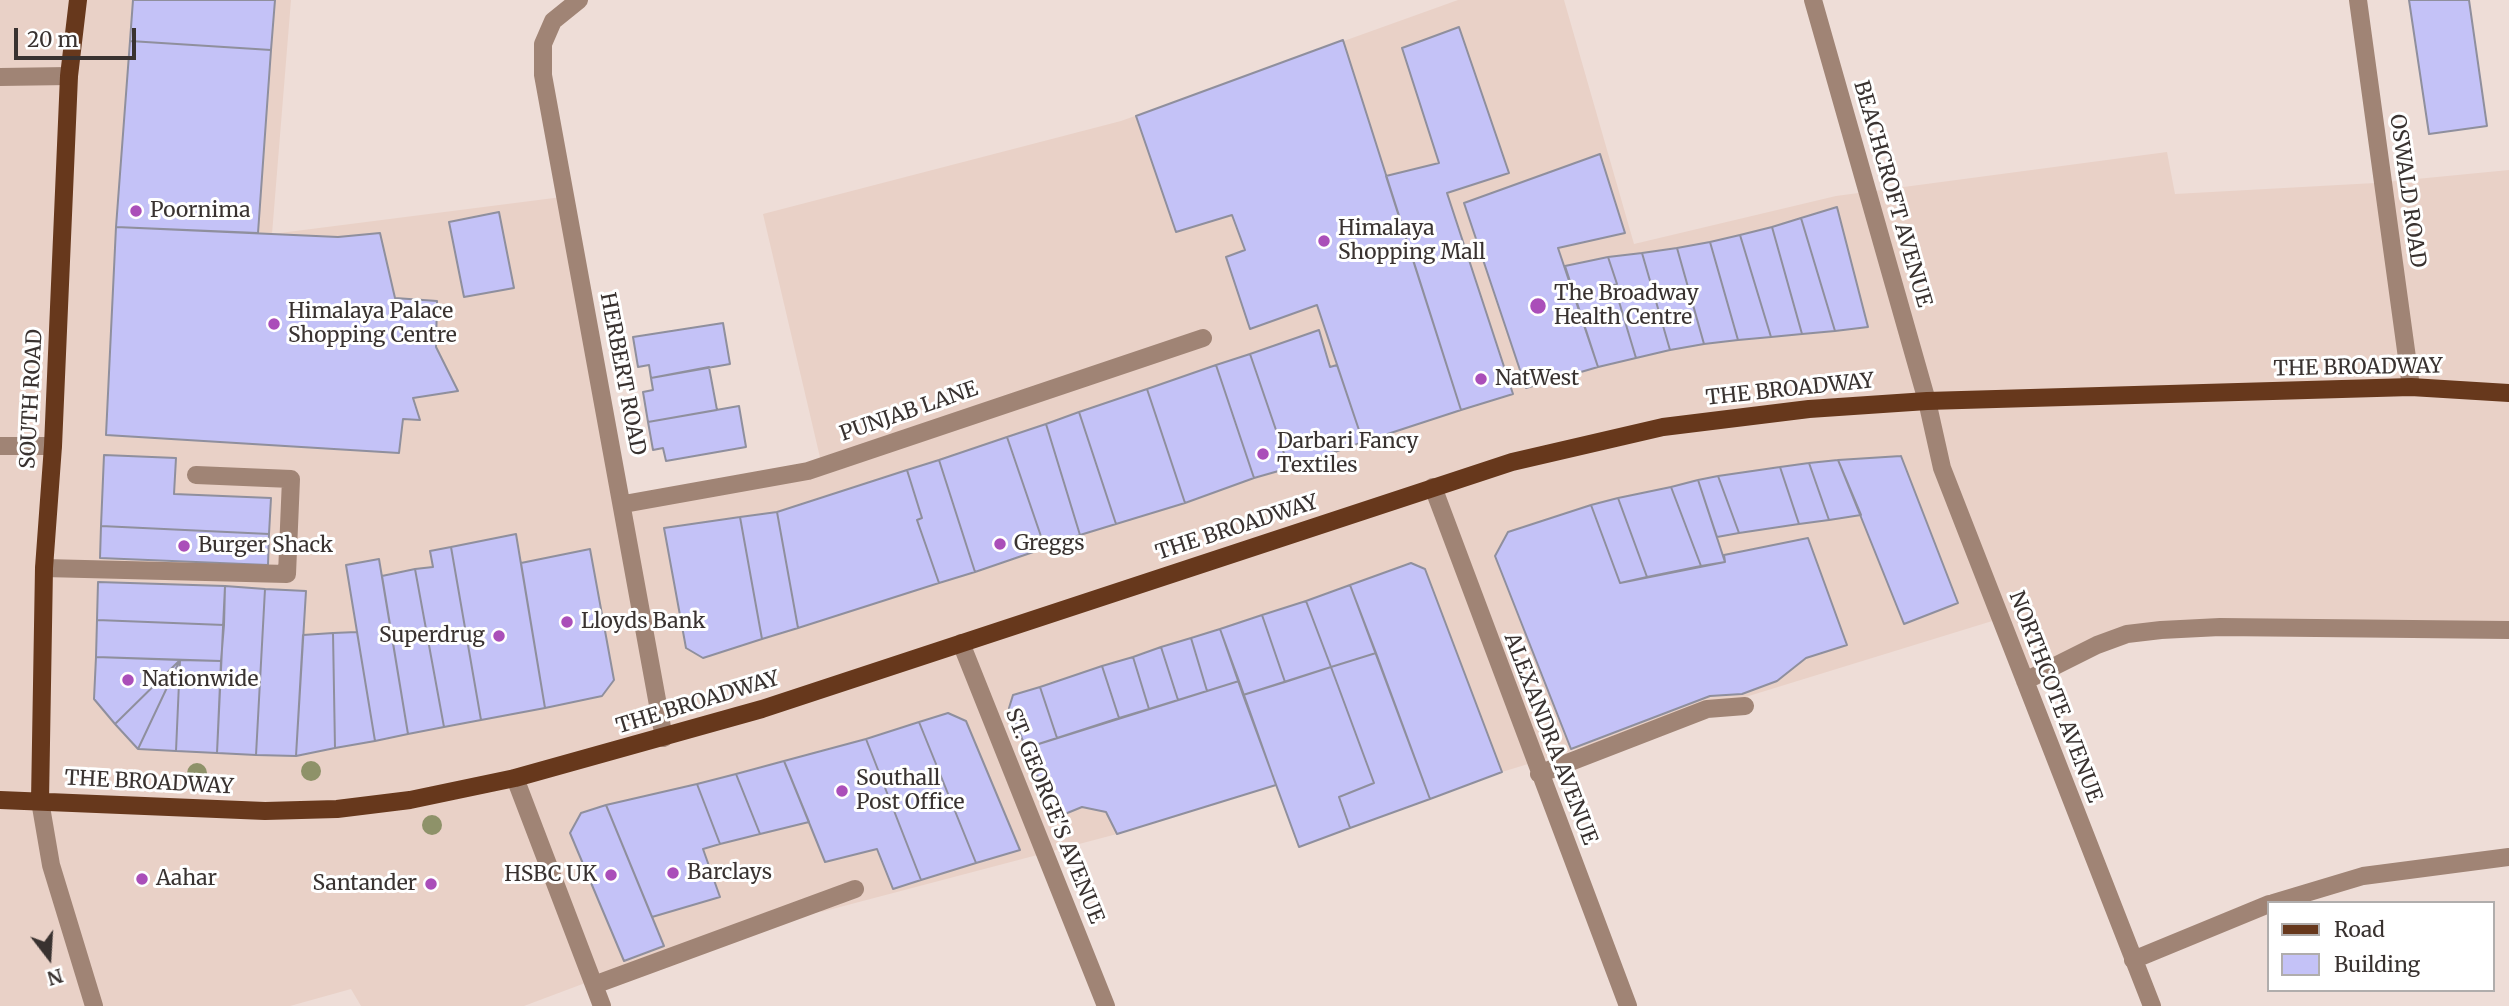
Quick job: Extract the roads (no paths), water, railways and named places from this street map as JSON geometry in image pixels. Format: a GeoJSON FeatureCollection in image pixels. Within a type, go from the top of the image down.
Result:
{"type":"FeatureCollection","features":[{"type":"Feature","properties":{"kind":"main road","name":"SOUTH ROAD"},"geometry":{"type":"LineString","coordinates":[[40,801],[44,568],[53,446],[69,76],[78,0]]}},
{"type":"Feature","properties":{"kind":"main road","name":"THE BROADWAY"},"geometry":{"type":"LineString","coordinates":[[0,800],[265,811],[337,809],[410,800],[515,778],[762,709],[1512,462],[1663,427],[1809,409],[1927,401],[2411,387],[2509,393]]}},
{"type":"Feature","properties":{"kind":"street","name":"HERBERT ROAD"},"geometry":{"type":"LineString","coordinates":[[579,0],[553,21],[543,44],[543,75],[624,504],[664,737]]}},
{"type":"Feature","properties":{"kind":"street","name":"BEACHCROFT AVENUE"},"geometry":{"type":"LineString","coordinates":[[1813,0],[1927,401]]}},
{"type":"Feature","properties":{"kind":"street","name":"OSWALD ROAD"},"geometry":{"type":"LineString","coordinates":[[2358,0],[2411,387]]}},
{"type":"Feature","properties":{"kind":"street"},"geometry":{"type":"LineString","coordinates":[[0,77],[69,76]]}},
{"type":"Feature","properties":{"kind":"street","name":"PUNJAB LANE"},"geometry":{"type":"LineString","coordinates":[[624,504],[808,471],[1203,338]]}},
{"type":"Feature","properties":{"kind":"street","name":"NORTHCOTE AVENUE"},"geometry":{"type":"LineString","coordinates":[[1927,401],[1942,468],[2152,1006]]}},
{"type":"Feature","properties":{"kind":"street"},"geometry":{"type":"LineString","coordinates":[[0,446],[53,446]]}},
{"type":"Feature","properties":{"kind":"street"},"geometry":{"type":"LineString","coordinates":[[44,568],[287,574],[291,479],[196,475]]}},
{"type":"Feature","properties":{"kind":"street","name":"ALEXANDRA AVENUE"},"geometry":{"type":"LineString","coordinates":[[1433,487],[1628,1006]]}},
{"type":"Feature","properties":{"kind":"street"},"geometry":{"type":"LineString","coordinates":[[2025,681],[2096,645],[2127,634],[2161,630],[2220,627],[2509,630]]}},
{"type":"Feature","properties":{"kind":"street","name":"ST. GEORGE'S AVENUE"},"geometry":{"type":"LineString","coordinates":[[961,643],[1106,1006]]}},
{"type":"Feature","properties":{"kind":"street"},"geometry":{"type":"LineString","coordinates":[[1539,774],[1707,709],[1745,706]]}},
{"type":"Feature","properties":{"kind":"street"},"geometry":{"type":"LineString","coordinates":[[515,778],[602,1006]]}},
{"type":"Feature","properties":{"kind":"street"},"geometry":{"type":"LineString","coordinates":[[40,801],[51,864],[94,1006]]}},
{"type":"Feature","properties":{"kind":"street"},"geometry":{"type":"LineString","coordinates":[[2277,901],[2316,887],[2363,876],[2509,857]]}},
{"type":"Feature","properties":{"kind":"street"},"geometry":{"type":"LineString","coordinates":[[594,985],[855,889]]}},
{"type":"Feature","properties":{"kind":"street"},"geometry":{"type":"LineString","coordinates":[[2133,960],[2268,904]]}},
{"type":"Feature","properties":{"kind":"place","name":"Poornima"},"geometry":{"type":"Point","coordinates":[136,211]}},
{"type":"Feature","properties":{"kind":"place","name":"Himalaya Shopping Mall"},"geometry":{"type":"Point","coordinates":[1324,241]}},
{"type":"Feature","properties":{"kind":"place","name":"The Broadway Health Centre"},"geometry":{"type":"Point","coordinates":[1538,306]}},
{"type":"Feature","properties":{"kind":"place","name":"Himalaya Palace Shopping Centre"},"geometry":{"type":"Point","coordinates":[274,324]}},
{"type":"Feature","properties":{"kind":"place","name":"NatWest"},"geometry":{"type":"Point","coordinates":[1481,379]}},
{"type":"Feature","properties":{"kind":"place","name":"Darbari Fancy Textiles"},"geometry":{"type":"Point","coordinates":[1263,454]}},
{"type":"Feature","properties":{"kind":"place","name":"Greggs"},"geometry":{"type":"Point","coordinates":[1000,544]}},
{"type":"Feature","properties":{"kind":"place","name":"Burger Shack"},"geometry":{"type":"Point","coordinates":[184,546]}},
{"type":"Feature","properties":{"kind":"place","name":"Lloyds Bank"},"geometry":{"type":"Point","coordinates":[567,622]}},
{"type":"Feature","properties":{"kind":"place","name":"Superdrug"},"geometry":{"type":"Point","coordinates":[499,636]}},
{"type":"Feature","properties":{"kind":"place","name":"Nationwide"},"geometry":{"type":"Point","coordinates":[128,680]}},
{"type":"Feature","properties":{"kind":"place","name":"Southall Post Office"},"geometry":{"type":"Point","coordinates":[842,791]}},
{"type":"Feature","properties":{"kind":"place","name":"Barclays"},"geometry":{"type":"Point","coordinates":[673,873]}},
{"type":"Feature","properties":{"kind":"place","name":"HSBC UK"},"geometry":{"type":"Point","coordinates":[611,875]}},
{"type":"Feature","properties":{"kind":"place","name":"Aahar"},"geometry":{"type":"Point","coordinates":[142,879]}},
{"type":"Feature","properties":{"kind":"place","name":"Santander"},"geometry":{"type":"Point","coordinates":[431,884]}}]}
